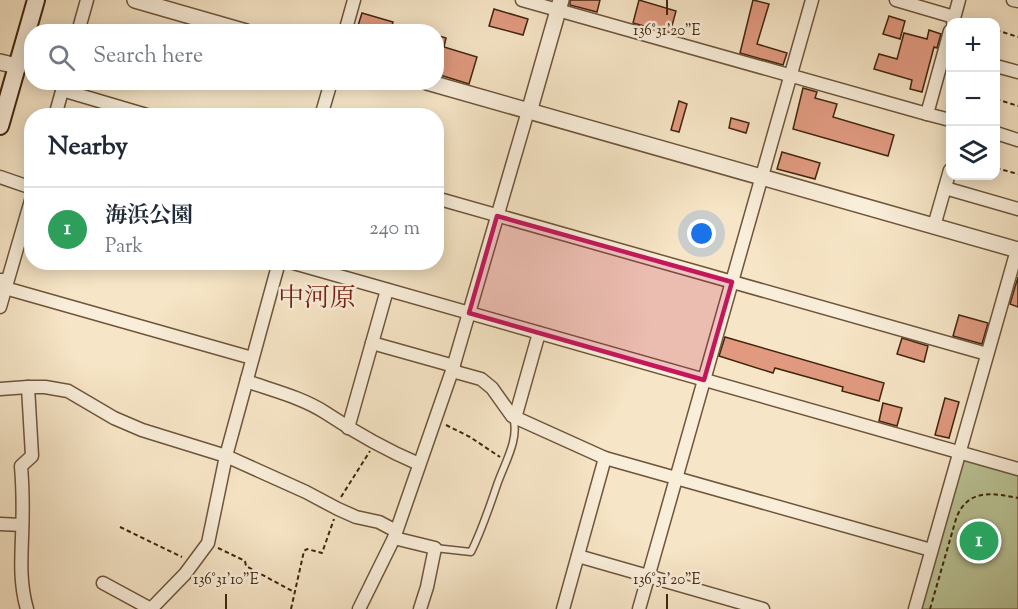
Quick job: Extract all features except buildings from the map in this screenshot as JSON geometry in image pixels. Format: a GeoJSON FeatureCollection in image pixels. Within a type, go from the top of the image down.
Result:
{"type":"FeatureCollection","features":[{"type":"Feature","properties":{"kind":"main road"},"geometry":{"type":"LineString","coordinates":[[29,24],[36,0]]}},
{"type":"Feature","properties":{"kind":"main road"},"geometry":{"type":"LineString","coordinates":[[0,126],[24,42]]}},
{"type":"Feature","properties":{"kind":"street"},"geometry":{"type":"LineString","coordinates":[[80,24],[87,0]]}},
{"type":"Feature","properties":{"kind":"street"},"geometry":{"type":"LineString","coordinates":[[135,0],[218,24]]}},
{"type":"Feature","properties":{"kind":"street"},"geometry":{"type":"LineString","coordinates":[[347,24],[354,0]]}},
{"type":"Feature","properties":{"kind":"street"},"geometry":{"type":"LineString","coordinates":[[522,0],[560,5],[791,76],[946,119]]}},
{"type":"Feature","properties":{"kind":"street"},"geometry":{"type":"LineString","coordinates":[[639,609],[812,0]]}},
{"type":"Feature","properties":{"kind":"street"},"geometry":{"type":"LineString","coordinates":[[896,0],[948,18]]}},
{"type":"Feature","properties":{"kind":"street"},"geometry":{"type":"LineString","coordinates":[[954,18],[959,0]]}},
{"type":"Feature","properties":{"kind":"street"},"geometry":{"type":"LineString","coordinates":[[1013,0],[1018,1]]}},
{"type":"Feature","properties":{"kind":"street"},"geometry":{"type":"LineString","coordinates":[[359,609],[395,534],[453,369],[560,5]]}},
{"type":"Feature","properties":{"kind":"street"},"geometry":{"type":"LineString","coordinates":[[927,114],[946,58]]}},
{"type":"Feature","properties":{"kind":"street"},"geometry":{"type":"LineString","coordinates":[[0,62],[17,66]]}},
{"type":"Feature","properties":{"kind":"street"},"geometry":{"type":"LineString","coordinates":[[1000,67],[1018,72]]}},
{"type":"Feature","properties":{"kind":"street"},"geometry":{"type":"LineString","coordinates":[[444,87],[1018,250],[915,609]]}},
{"type":"Feature","properties":{"kind":"street"},"geometry":{"type":"LineString","coordinates":[[57,108],[62,90]]}},
{"type":"Feature","properties":{"kind":"street"},"geometry":{"type":"LineString","coordinates":[[75,90],[127,108]]}},
{"type":"Feature","properties":{"kind":"street"},"geometry":{"type":"LineString","coordinates":[[323,108],[329,90]]}},
{"type":"Feature","properties":{"kind":"street"},"geometry":{"type":"LineString","coordinates":[[1000,134],[1018,140]]}},
{"type":"Feature","properties":{"kind":"street"},"geometry":{"type":"LineString","coordinates":[[0,177],[24,185]]}},
{"type":"Feature","properties":{"kind":"street"},"geometry":{"type":"LineString","coordinates":[[934,226],[948,180]]}},
{"type":"Feature","properties":{"kind":"street"},"geometry":{"type":"LineString","coordinates":[[945,188],[1018,209]]}},
{"type":"Feature","properties":{"kind":"street"},"geometry":{"type":"LineString","coordinates":[[444,200],[987,354]]}},
{"type":"Feature","properties":{"kind":"street"},"geometry":{"type":"LineString","coordinates":[[0,307],[3,284],[24,221]]}},
{"type":"Feature","properties":{"kind":"street"},"geometry":{"type":"LineString","coordinates":[[103,583],[151,609],[195,562],[208,543],[226,456],[277,270]]}},
{"type":"Feature","properties":{"kind":"street"},"geometry":{"type":"LineString","coordinates":[[318,270],[1018,469]]}},
{"type":"Feature","properties":{"kind":"street"},"geometry":{"type":"LineString","coordinates":[[3,284],[252,358]]}},
{"type":"Feature","properties":{"kind":"street"},"geometry":{"type":"LineString","coordinates":[[348,428],[387,290]]}},
{"type":"Feature","properties":{"kind":"street"},"geometry":{"type":"LineString","coordinates":[[514,417],[539,333]]}},
{"type":"Feature","properties":{"kind":"street"},"geometry":{"type":"LineString","coordinates":[[372,343],[481,379],[492,387],[514,417],[605,458],[931,550]]}},
{"type":"Feature","properties":{"kind":"street"},"geometry":{"type":"LineString","coordinates":[[247,379],[249,382],[288,395],[319,410],[375,443],[419,464]]}},
{"type":"Feature","properties":{"kind":"street"},"geometry":{"type":"LineString","coordinates":[[27,609],[23,598],[21,572],[21,466],[32,456],[28,387]]}},
{"type":"Feature","properties":{"kind":"street"},"geometry":{"type":"LineString","coordinates":[[0,389],[45,387],[68,391],[114,418],[142,430],[226,456],[336,508],[379,522],[395,534],[435,548],[420,609]]}},
{"type":"Feature","properties":{"kind":"street"},"geometry":{"type":"LineString","coordinates":[[563,609],[605,458]]}},
{"type":"Feature","properties":{"kind":"street"},"geometry":{"type":"LineString","coordinates":[[0,524],[22,525]]}},
{"type":"Feature","properties":{"kind":"street"},"geometry":{"type":"LineString","coordinates":[[578,556],[763,609]]}},
{"type":"Feature","properties":{"kind":"lane"},"geometry":{"type":"LineString","coordinates":[[435,548],[471,552],[484,525],[507,461],[514,435],[514,417]]}},
{"type":"Feature","properties":{"kind":"path"},"geometry":{"type":"LineString","coordinates":[[1000,31],[1018,36]]}},
{"type":"Feature","properties":{"kind":"path"},"geometry":{"type":"LineString","coordinates":[[1000,100],[1018,106]]}},
{"type":"Feature","properties":{"kind":"path"},"geometry":{"type":"LineString","coordinates":[[1000,169],[1018,174]]}},
{"type":"Feature","properties":{"kind":"path"},"geometry":{"type":"LineString","coordinates":[[435,420],[470,437],[507,461]]}},
{"type":"Feature","properties":{"kind":"path"},"geometry":{"type":"LineString","coordinates":[[291,609],[304,551],[307,549],[322,553],[339,500],[375,443]]}},
{"type":"Feature","properties":{"kind":"path"},"geometry":{"type":"LineString","coordinates":[[930,609],[956,519],[962,507],[972,499],[985,494],[993,493],[1018,498]]}},
{"type":"Feature","properties":{"kind":"path"},"geometry":{"type":"LineString","coordinates":[[120,527],[195,562]]}},
{"type":"Feature","properties":{"kind":"path"},"geometry":{"type":"LineString","coordinates":[[208,543],[245,561],[246,566],[294,592]]}},
{"type":"Feature","properties":{"kind":"highlighted area"},"geometry":{"type":"Polygon","coordinates":[[[497,216],[732,282],[704,380],[469,313],[497,216]]]}},
{"type":"Feature","properties":{"kind":"green space"},"geometry":{"type":"Polygon","coordinates":[[[963,458],[1018,473],[1018,609],[921,609],[963,458]]]}},
{"type":"Feature","properties":{"kind":"place","name":"海浜公園"},"geometry":{"type":"Point","coordinates":[979,541]}},
{"type":"Feature","properties":{"kind":"district","name":"中河原"},"geometry":{"type":"Point","coordinates":[317,297]}}]}
